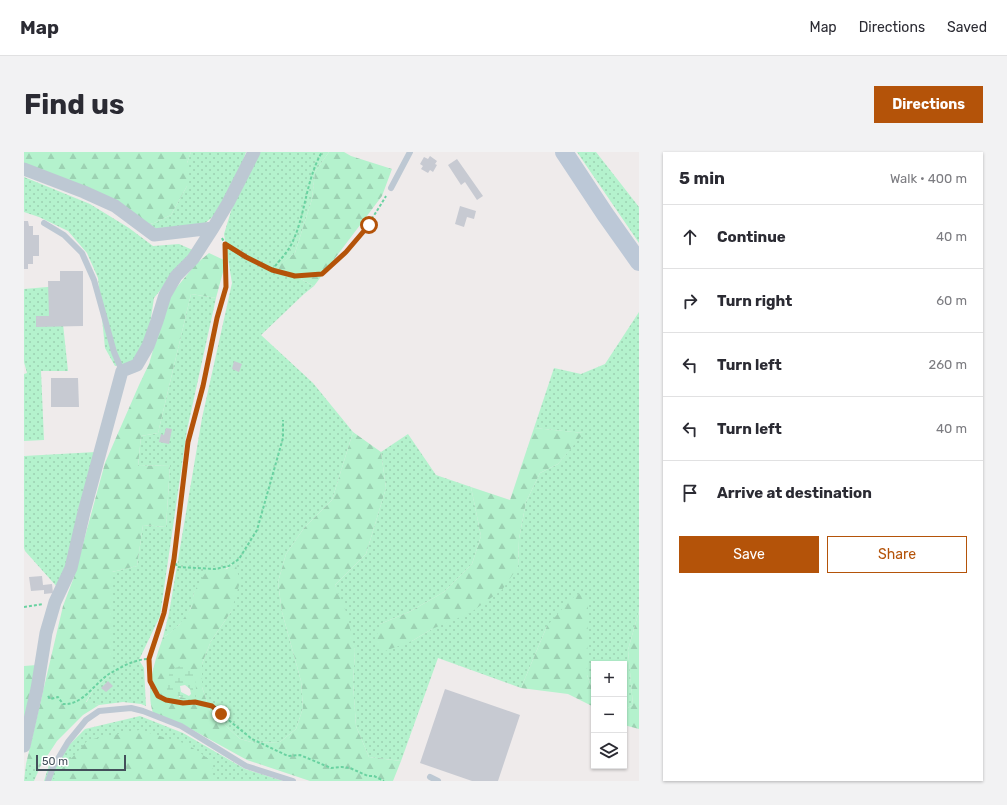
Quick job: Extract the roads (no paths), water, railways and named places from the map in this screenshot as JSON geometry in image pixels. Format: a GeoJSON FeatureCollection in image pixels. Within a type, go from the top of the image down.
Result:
{"type":"FeatureCollection","features":[{"type":"Feature","properties":{"kind":"main road"},"geometry":{"type":"LineString","coordinates":[[564,152],[639,262]]}},
{"type":"Feature","properties":{"kind":"street"},"geometry":{"type":"LineString","coordinates":[[24,746],[37,689],[46,633],[56,602],[71,568],[84,512],[122,371],[137,365],[148,346],[165,295],[176,276],[193,259],[228,204],[254,152]]}},
{"type":"Feature","properties":{"kind":"street"},"geometry":{"type":"LineString","coordinates":[[24,169],[84,192],[115,206],[154,235],[213,228]]}},
{"type":"Feature","properties":{"kind":"lane"},"geometry":{"type":"LineString","coordinates":[[391,188],[410,152]]}},
{"type":"Feature","properties":{"kind":"lane"},"geometry":{"type":"LineString","coordinates":[[44,223],[64,235],[82,253],[94,280],[114,352],[122,371]]}},
{"type":"Feature","properties":{"kind":"lane"},"geometry":{"type":"LineString","coordinates":[[48,781],[53,767],[68,742],[86,720],[99,711],[131,708],[143,711],[181,726],[246,766],[293,781]]}},
{"type":"Feature","properties":{"kind":"lane"},"geometry":{"type":"LineString","coordinates":[[430,777],[438,781]]}}]}
